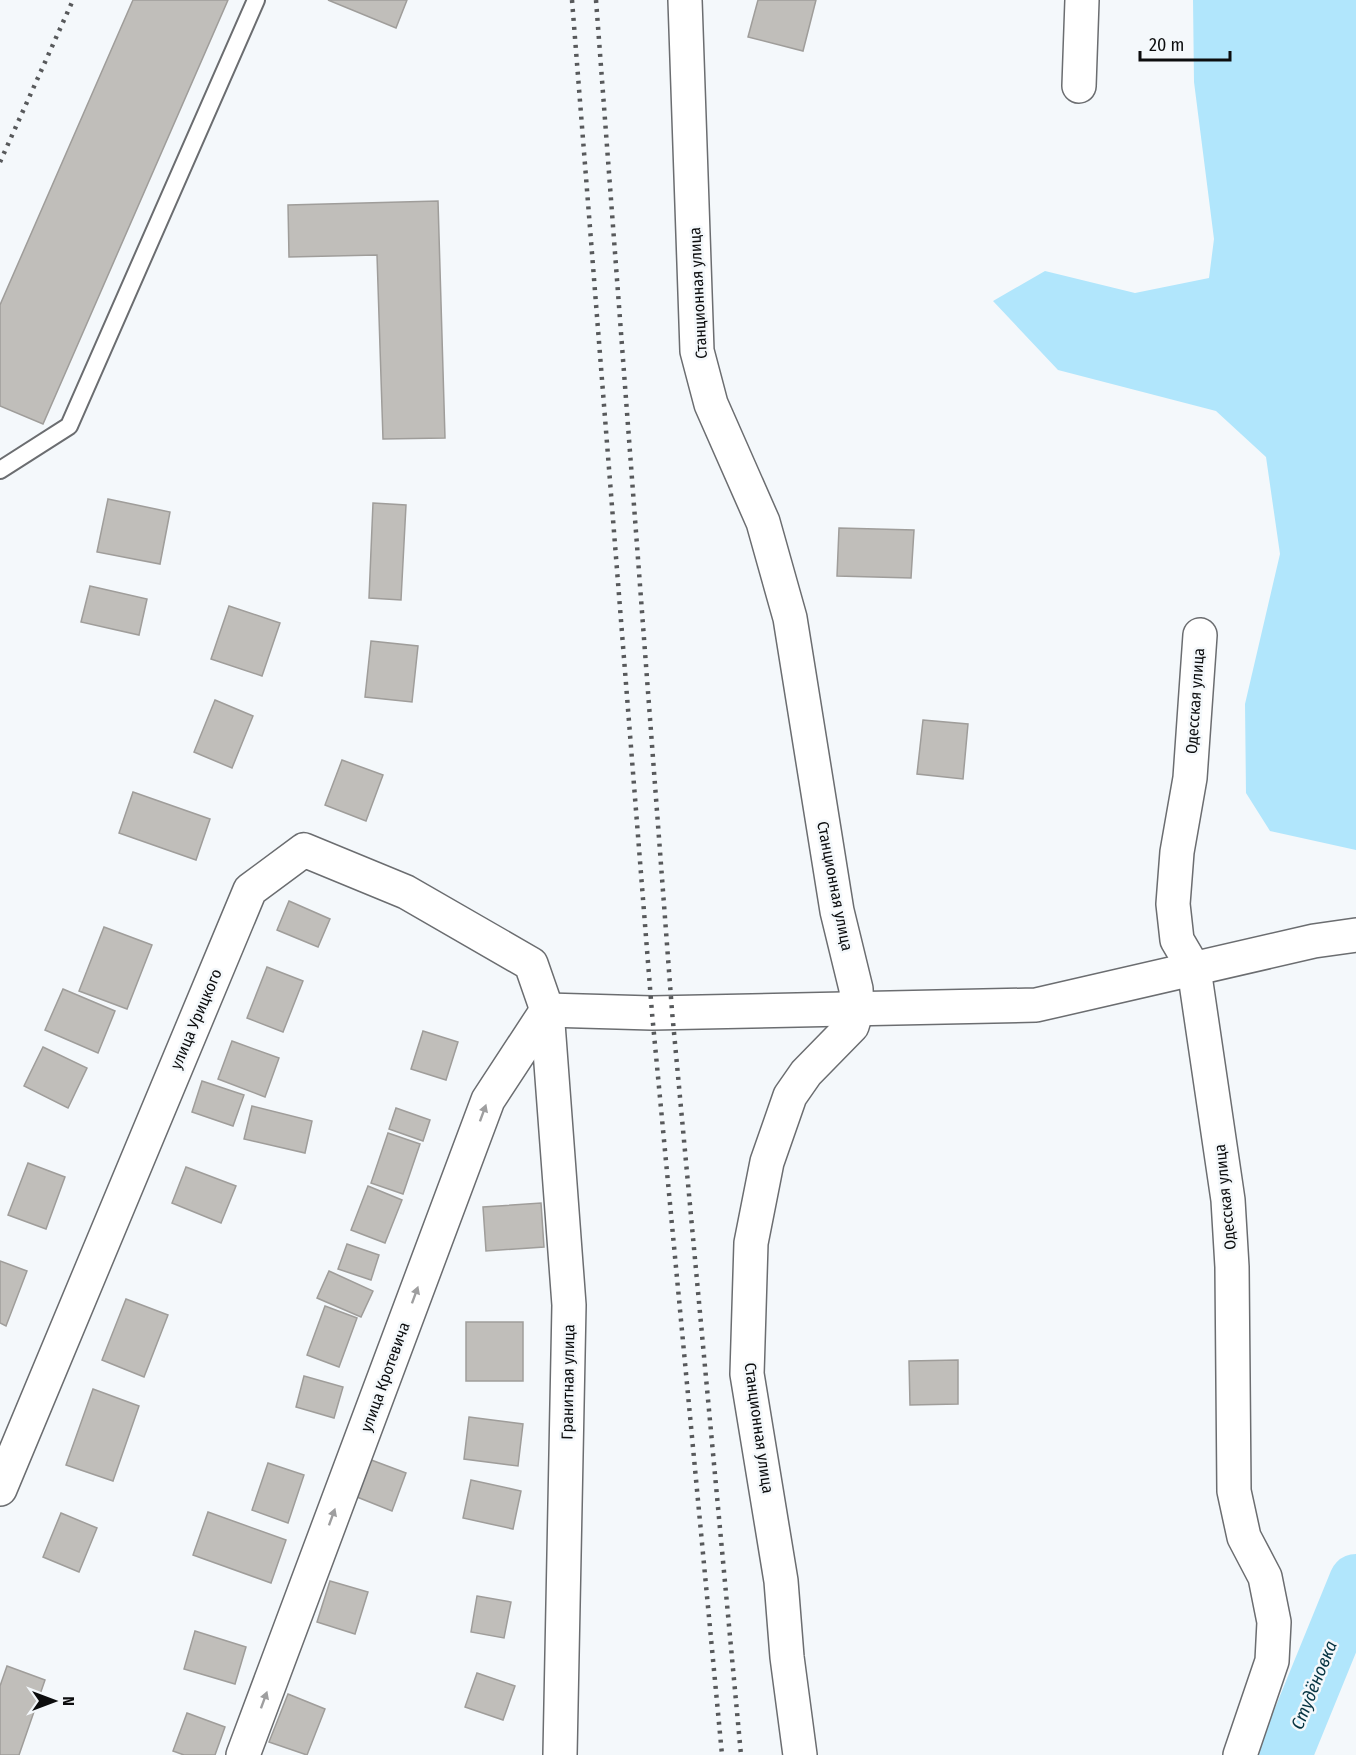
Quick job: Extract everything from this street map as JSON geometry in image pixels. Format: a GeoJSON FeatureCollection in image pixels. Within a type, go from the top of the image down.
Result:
{"type":"FeatureCollection","features":[{"type":"Feature","properties":{"kind":"street","name":"Станционная улица"},"geometry":{"type":"LineString","coordinates":[[685,0],[698,351],[711,405],[763,522],[790,618],[837,911],[856,989],[857,1010],[852,1026],[846,1035],[806,1073],[790,1096],[767,1162],[751,1243],[747,1374],[781,1581],[787,1657],[800,1755]]}},
{"type":"Feature","properties":{"kind":"street"},"geometry":{"type":"LineString","coordinates":[[1079,86],[1082,0]]}},
{"type":"Feature","properties":{"kind":"street","name":"Одесская улица"},"geometry":{"type":"LineString","coordinates":[[1200,635],[1190,778],[1178,852],[1173,904],[1178,940],[1194,969],[1228,1200],[1232,1267],[1234,1491],[1244,1537],[1265,1577],[1274,1622],[1272,1661],[1240,1755]]}},
{"type":"Feature","properties":{"kind":"street","name":"улица Урицкого"},"geometry":{"type":"LineString","coordinates":[[0,1489],[250,890],[304,850],[406,892],[531,964],[547,1010]]}},
{"type":"Feature","properties":{"kind":"street"},"geometry":{"type":"LineString","coordinates":[[547,1010],[652,1013],[1036,1005],[1314,941],[1356,935]]}},
{"type":"Feature","properties":{"kind":"street","name":"улица Кротевича"},"geometry":{"type":"LineString","coordinates":[[243,1755],[488,1100],[547,1010]]}},
{"type":"Feature","properties":{"kind":"street","name":"Гранитная улица"},"geometry":{"type":"LineString","coordinates":[[547,1010],[569,1305],[560,1755]]}},
{"type":"Feature","properties":{"kind":"lane"},"geometry":{"type":"LineString","coordinates":[[0,470],[69,426],[256,0]]}},
{"type":"Feature","properties":{"kind":"water"},"geometry":{"type":"Polygon","coordinates":[[[1193,0],[1356,0],[1356,850],[1270,831],[1246,793],[1245,704],[1280,554],[1266,457],[1216,411],[1058,370],[993,301],[1045,271],[1135,293],[1209,278],[1214,239],[1194,82],[1193,0]]]}},
{"type":"Feature","properties":{"kind":"building"},"geometry":{"type":"Polygon","coordinates":[[[133,0],[228,0],[43,424],[0,406],[0,305],[133,0]]]}},
{"type":"Feature","properties":{"kind":"building"},"geometry":{"type":"Polygon","coordinates":[[[328,0],[407,0],[396,28],[328,0]]]}},
{"type":"Feature","properties":{"kind":"building"},"geometry":{"type":"Polygon","coordinates":[[[758,0],[816,0],[803,51],[748,37],[758,0]]]}},
{"type":"Feature","properties":{"kind":"building"},"geometry":{"type":"Polygon","coordinates":[[[438,201],[445,438],[383,439],[377,255],[289,257],[288,205],[438,201]]]}},
{"type":"Feature","properties":{"kind":"building"},"geometry":{"type":"Polygon","coordinates":[[[108,499],[170,512],[160,564],[97,552],[108,499]]]}},
{"type":"Feature","properties":{"kind":"building"},"geometry":{"type":"Polygon","coordinates":[[[373,503],[406,505],[401,600],[369,598],[373,503]]]}},
{"type":"Feature","properties":{"kind":"building"},"geometry":{"type":"Polygon","coordinates":[[[839,528],[914,530],[911,578],[837,576],[839,528]]]}},
{"type":"Feature","properties":{"kind":"building"},"geometry":{"type":"Polygon","coordinates":[[[90,586],[147,599],[139,635],[81,622],[90,586]]]}},
{"type":"Feature","properties":{"kind":"building"},"geometry":{"type":"Polygon","coordinates":[[[229,606],[280,623],[262,676],[211,659],[229,606]]]}},
{"type":"Feature","properties":{"kind":"building"},"geometry":{"type":"Polygon","coordinates":[[[371,641],[418,646],[412,702],[365,697],[371,641]]]}},
{"type":"Feature","properties":{"kind":"building"},"geometry":{"type":"Polygon","coordinates":[[[215,700],[253,716],[232,768],[194,752],[215,700]]]}},
{"type":"Feature","properties":{"kind":"building"},"geometry":{"type":"Polygon","coordinates":[[[923,720],[968,724],[963,779],[917,774],[923,720]]]}},
{"type":"Feature","properties":{"kind":"building"},"geometry":{"type":"Polygon","coordinates":[[[342,760],[383,775],[366,821],[325,805],[342,760]]]}},
{"type":"Feature","properties":{"kind":"building"},"geometry":{"type":"Polygon","coordinates":[[[133,792],[210,819],[196,860],[119,833],[133,792]]]}},
{"type":"Feature","properties":{"kind":"building"},"geometry":{"type":"Polygon","coordinates":[[[289,901],[330,919],[318,947],[277,930],[289,901]]]}},
{"type":"Feature","properties":{"kind":"building"},"geometry":{"type":"Polygon","coordinates":[[[104,927],[152,945],[127,1009],[79,991],[104,927]]]}},
{"type":"Feature","properties":{"kind":"building"},"geometry":{"type":"Polygon","coordinates":[[[267,967],[303,981],[283,1032],[247,1018],[267,967]]]}},
{"type":"Feature","properties":{"kind":"building"},"geometry":{"type":"Polygon","coordinates":[[[63,989],[115,1011],[98,1053],[45,1030],[63,989]]]}},
{"type":"Feature","properties":{"kind":"building"},"geometry":{"type":"Polygon","coordinates":[[[423,1031],[458,1042],[446,1080],[411,1069],[423,1031]]]}},
{"type":"Feature","properties":{"kind":"building"},"geometry":{"type":"Polygon","coordinates":[[[232,1041],[279,1058],[265,1097],[218,1079],[232,1041]]]}},
{"type":"Feature","properties":{"kind":"building"},"geometry":{"type":"Polygon","coordinates":[[[43,1047],[87,1068],[68,1108],[24,1086],[43,1047]]]}},
{"type":"Feature","properties":{"kind":"building"},"geometry":{"type":"Polygon","coordinates":[[[202,1081],[244,1095],[233,1126],[192,1112],[202,1081]]]}},
{"type":"Feature","properties":{"kind":"building"},"geometry":{"type":"Polygon","coordinates":[[[252,1106],[312,1121],[305,1153],[244,1139],[252,1106]]]}},
{"type":"Feature","properties":{"kind":"building"},"geometry":{"type":"Polygon","coordinates":[[[396,1108],[430,1120],[423,1141],[389,1129],[396,1108]]]}},
{"type":"Feature","properties":{"kind":"building"},"geometry":{"type":"Polygon","coordinates":[[[388,1133],[420,1144],[403,1194],[371,1183],[388,1133]]]}},
{"type":"Feature","properties":{"kind":"building"},"geometry":{"type":"Polygon","coordinates":[[[28,1163],[65,1177],[46,1229],[8,1215],[28,1163]]]}},
{"type":"Feature","properties":{"kind":"building"},"geometry":{"type":"Polygon","coordinates":[[[186,1167],[236,1186],[221,1223],[172,1203],[186,1167]]]}},
{"type":"Feature","properties":{"kind":"building"},"geometry":{"type":"Polygon","coordinates":[[[368,1186],[402,1200],[385,1243],[351,1230],[368,1186]]]}},
{"type":"Feature","properties":{"kind":"building"},"geometry":{"type":"Polygon","coordinates":[[[541,1203],[544,1247],[486,1251],[483,1207],[541,1203]]]}},
{"type":"Feature","properties":{"kind":"building"},"geometry":{"type":"Polygon","coordinates":[[[347,1244],[379,1255],[371,1280],[338,1269],[347,1244]]]}},
{"type":"Feature","properties":{"kind":"building"},"geometry":{"type":"Polygon","coordinates":[[[0,1261],[27,1271],[6,1326],[0,1323],[0,1261]]]}},
{"type":"Feature","properties":{"kind":"building"},"geometry":{"type":"Polygon","coordinates":[[[329,1271],[373,1291],[361,1317],[317,1298],[329,1271]]]}},
{"type":"Feature","properties":{"kind":"building"},"geometry":{"type":"Polygon","coordinates":[[[126,1299],[168,1315],[144,1377],[102,1360],[126,1299]]]}},
{"type":"Feature","properties":{"kind":"building"},"geometry":{"type":"Polygon","coordinates":[[[325,1306],[357,1318],[339,1367],[307,1355],[325,1306]]]}},
{"type":"Feature","properties":{"kind":"building"},"geometry":{"type":"Polygon","coordinates":[[[466,1322],[523,1322],[523,1381],[466,1381],[466,1322]]]}},
{"type":"Feature","properties":{"kind":"building"},"geometry":{"type":"Polygon","coordinates":[[[958,1360],[958,1404],[910,1405],[909,1361],[958,1360]]]}},
{"type":"Feature","properties":{"kind":"building"},"geometry":{"type":"Polygon","coordinates":[[[304,1376],[343,1387],[334,1418],[296,1407],[304,1376]]]}},
{"type":"Feature","properties":{"kind":"building"},"geometry":{"type":"Polygon","coordinates":[[[93,1389],[139,1406],[113,1481],[66,1465],[93,1389]]]}},
{"type":"Feature","properties":{"kind":"building"},"geometry":{"type":"Polygon","coordinates":[[[469,1417],[523,1424],[518,1466],[464,1459],[469,1417]]]}},
{"type":"Feature","properties":{"kind":"building"},"geometry":{"type":"Polygon","coordinates":[[[366,1458],[406,1473],[392,1511],[352,1495],[366,1458]]]}},
{"type":"Feature","properties":{"kind":"building"},"geometry":{"type":"Polygon","coordinates":[[[268,1463],[304,1475],[288,1523],[252,1510],[268,1463]]]}},
{"type":"Feature","properties":{"kind":"building"},"geometry":{"type":"Polygon","coordinates":[[[471,1480],[521,1491],[513,1529],[463,1518],[471,1480]]]}},
{"type":"Feature","properties":{"kind":"building"},"geometry":{"type":"Polygon","coordinates":[[[208,1512],[286,1540],[271,1583],[193,1555],[208,1512]]]}},
{"type":"Feature","properties":{"kind":"building"},"geometry":{"type":"Polygon","coordinates":[[[61,1513],[97,1528],[79,1572],[43,1557],[61,1513]]]}},
{"type":"Feature","properties":{"kind":"building"},"geometry":{"type":"Polygon","coordinates":[[[330,1581],[368,1592],[355,1634],[317,1622],[330,1581]]]}},
{"type":"Feature","properties":{"kind":"building"},"geometry":{"type":"Polygon","coordinates":[[[477,1596],[511,1602],[504,1638],[471,1632],[477,1596]]]}},
{"type":"Feature","properties":{"kind":"building"},"geometry":{"type":"Polygon","coordinates":[[[195,1631],[246,1647],[235,1684],[184,1669],[195,1631]]]}},
{"type":"Feature","properties":{"kind":"building"},"geometry":{"type":"Polygon","coordinates":[[[7,1666],[45,1680],[19,1755],[0,1755],[0,1686],[7,1666]]]}},
{"type":"Feature","properties":{"kind":"building"},"geometry":{"type":"Polygon","coordinates":[[[477,1673],[515,1686],[503,1720],[465,1707],[477,1673]]]}},
{"type":"Feature","properties":{"kind":"building"},"geometry":{"type":"Polygon","coordinates":[[[288,1694],[325,1709],[307,1755],[269,1742],[288,1694]]]}},
{"type":"Feature","properties":{"kind":"building"},"geometry":{"type":"Polygon","coordinates":[[[187,1713],[225,1727],[215,1755],[184,1755],[173,1751],[187,1713]]]}},
{"type":"Feature","properties":{"kind":"waterway","name":"Студёновка"},"geometry":{"type":"LineString","coordinates":[[1285,1755],[1356,1581]]}},
{"type":"Feature","properties":{"kind":"railway"},"geometry":{"type":"LineString","coordinates":[[0,162],[73,0]]}},
{"type":"Feature","properties":{"kind":"railway"},"geometry":{"type":"LineString","coordinates":[[572,0],[652,1013],[722,1755]]}},
{"type":"Feature","properties":{"kind":"railway"},"geometry":{"type":"LineString","coordinates":[[596,0],[672,1011],[741,1755]]}}]}
